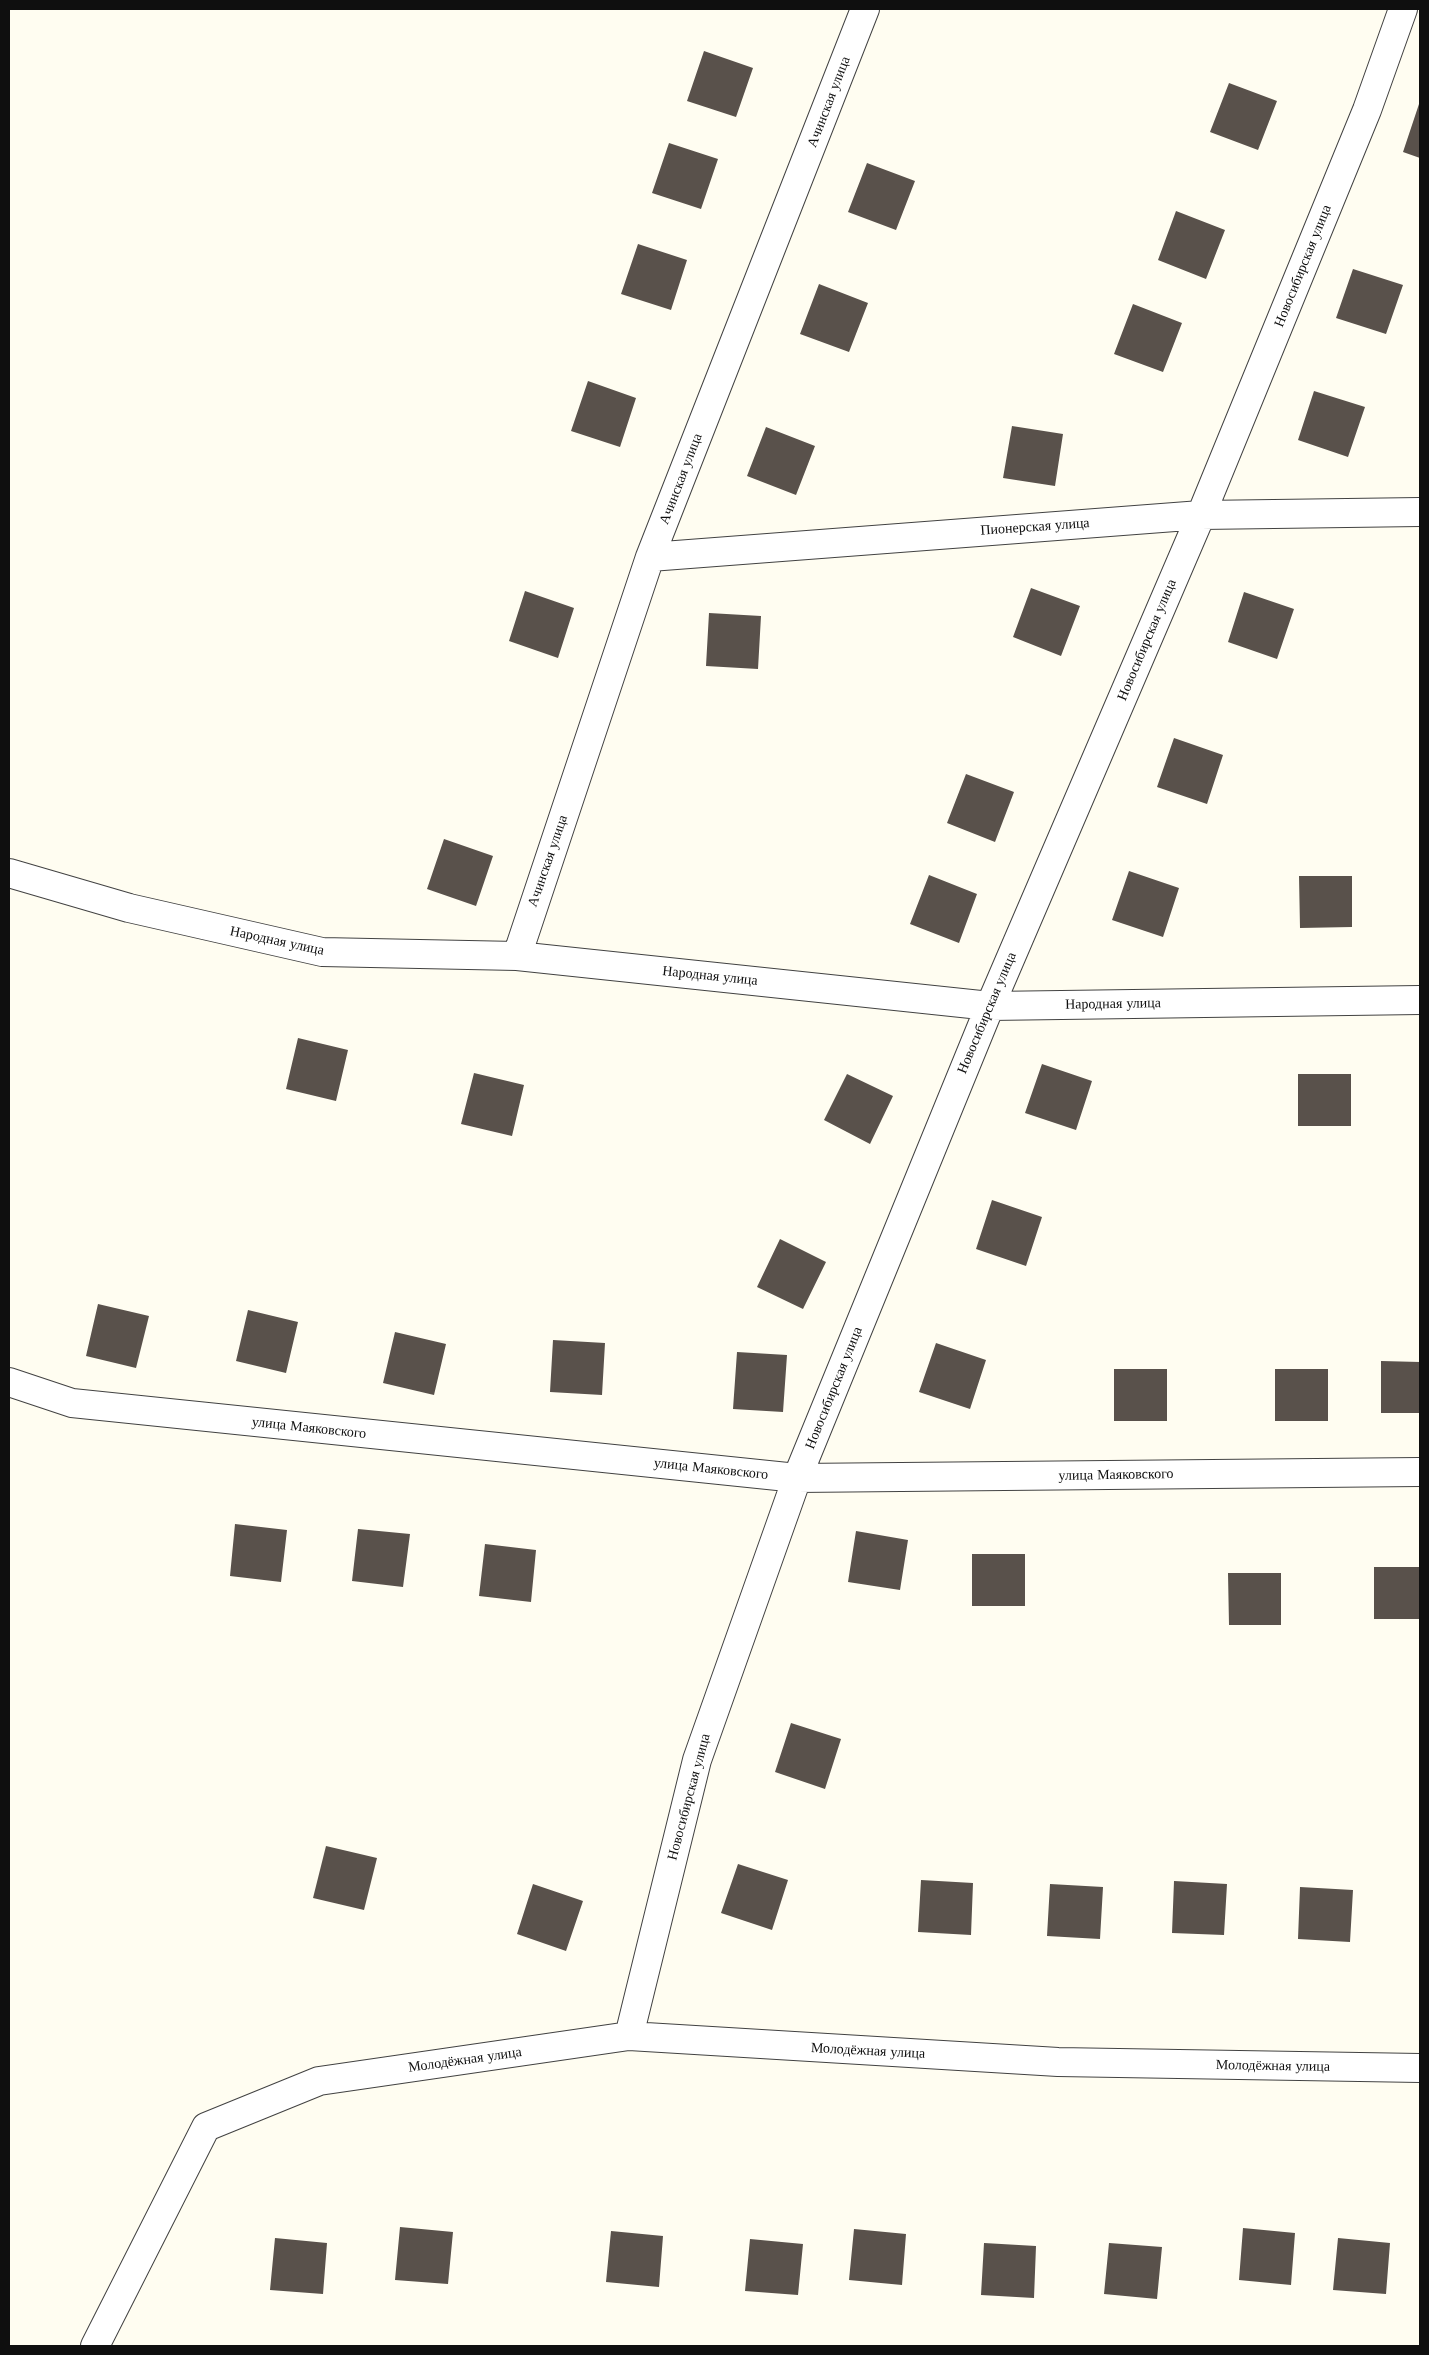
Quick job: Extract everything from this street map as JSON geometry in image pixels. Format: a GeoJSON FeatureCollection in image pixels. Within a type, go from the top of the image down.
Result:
{"type":"FeatureCollection","features":[{"type":"Feature","properties":{"kind":"street","name":"Ачинская улица"},"geometry":{"type":"LineString","coordinates":[[517,956],[650,557],[865,9]]}},
{"type":"Feature","properties":{"kind":"street","name":"Новосибирская улица"},"geometry":{"type":"LineString","coordinates":[[629,2036],[697,1760],[798,1478],[990,1006],[1201,515],[1366,110],[1403,9]]}},
{"type":"Feature","properties":{"kind":"street","name":"Пионерская улица"},"geometry":{"type":"LineString","coordinates":[[650,557],[1201,515],[1420,512]]}},
{"type":"Feature","properties":{"kind":"street","name":"Народная улица"},"geometry":{"type":"LineString","coordinates":[[9,873],[129,908],[322,952],[517,956],[990,1006],[1420,1000]]}},
{"type":"Feature","properties":{"kind":"street","name":"улица Маяковского"},"geometry":{"type":"LineString","coordinates":[[9,1382],[72,1403],[798,1478],[1420,1472]]}},
{"type":"Feature","properties":{"kind":"street","name":"Молодёжная улица"},"geometry":{"type":"LineString","coordinates":[[95,2346],[206,2127],[319,2081],[629,2036],[1058,2062],[1420,2068]]}},
{"type":"Feature","properties":{"kind":"building"},"geometry":{"type":"Polygon","coordinates":[[[704,51],[753,68],[736,117],[687,101],[704,51]]]}},
{"type":"Feature","properties":{"kind":"building"},"geometry":{"type":"Polygon","coordinates":[[[1229,83],[1277,101],[1258,150],[1210,132],[1229,83]]]}},
{"type":"Feature","properties":{"kind":"building"},"geometry":{"type":"Polygon","coordinates":[[[1420,101],[1420,158],[1403,152],[1420,101]]]}},
{"type":"Feature","properties":{"kind":"building"},"geometry":{"type":"Polygon","coordinates":[[[669,143],[718,159],[701,209],[652,193],[669,143]]]}},
{"type":"Feature","properties":{"kind":"building"},"geometry":{"type":"Polygon","coordinates":[[[867,163],[915,181],[896,230],[848,212],[867,163]]]}},
{"type":"Feature","properties":{"kind":"building"},"geometry":{"type":"Polygon","coordinates":[[[1176,211],[1225,230],[1206,279],[1158,260],[1176,211]]]}},
{"type":"Feature","properties":{"kind":"building"},"geometry":{"type":"Polygon","coordinates":[[[638,244],[687,260],[671,310],[621,294],[638,244]]]}},
{"type":"Feature","properties":{"kind":"building"},"geometry":{"type":"Polygon","coordinates":[[[1353,269],[1403,285],[1386,334],[1336,318],[1353,269]]]}},
{"type":"Feature","properties":{"kind":"building"},"geometry":{"type":"Polygon","coordinates":[[[819,284],[868,303],[849,352],[800,334],[819,284]]]}},
{"type":"Feature","properties":{"kind":"building"},"geometry":{"type":"Polygon","coordinates":[[[1133,304],[1182,323],[1163,372],[1114,354],[1133,304]]]}},
{"type":"Feature","properties":{"kind":"building"},"geometry":{"type":"Polygon","coordinates":[[[588,381],[636,398],[620,447],[571,431],[588,381]]]}},
{"type":"Feature","properties":{"kind":"building"},"geometry":{"type":"Polygon","coordinates":[[[1314,391],[1365,407],[1348,457],[1298,440],[1314,391]]]}},
{"type":"Feature","properties":{"kind":"building"},"geometry":{"type":"Polygon","coordinates":[[[1012,426],[1063,434],[1055,486],[1003,478],[1012,426]]]}},
{"type":"Feature","properties":{"kind":"building"},"geometry":{"type":"Polygon","coordinates":[[[766,427],[815,446],[796,495],[747,476],[766,427]]]}},
{"type":"Feature","properties":{"kind":"building"},"geometry":{"type":"Polygon","coordinates":[[[1031,588],[1080,606],[1061,656],[1013,637],[1031,588]]]}},
{"type":"Feature","properties":{"kind":"building"},"geometry":{"type":"Polygon","coordinates":[[[525,591],[574,608],[558,658],[509,641],[525,591]]]}},
{"type":"Feature","properties":{"kind":"building"},"geometry":{"type":"Polygon","coordinates":[[[1244,592],[1294,609],[1277,659],[1228,642],[1244,592]]]}},
{"type":"Feature","properties":{"kind":"building"},"geometry":{"type":"Polygon","coordinates":[[[709,613],[761,616],[758,669],[706,666],[709,613]]]}},
{"type":"Feature","properties":{"kind":"building"},"geometry":{"type":"Polygon","coordinates":[[[1174,738],[1223,755],[1207,804],[1157,787],[1174,738]]]}},
{"type":"Feature","properties":{"kind":"building"},"geometry":{"type":"Polygon","coordinates":[[[966,774],[1014,792],[995,842],[947,823],[966,774]]]}},
{"type":"Feature","properties":{"kind":"building"},"geometry":{"type":"Polygon","coordinates":[[[444,839],[493,856],[476,906],[427,889],[444,839]]]}},
{"type":"Feature","properties":{"kind":"building"},"geometry":{"type":"Polygon","coordinates":[[[1129,871],[1179,888],[1163,937],[1112,920],[1129,871]]]}},
{"type":"Feature","properties":{"kind":"building"},"geometry":{"type":"Polygon","coordinates":[[[929,875],[977,894],[959,943],[910,924],[929,875]]]}},
{"type":"Feature","properties":{"kind":"building"},"geometry":{"type":"Polygon","coordinates":[[[1299,876],[1352,876],[1352,927],[1300,928],[1299,876]]]}},
{"type":"Feature","properties":{"kind":"building"},"geometry":{"type":"Polygon","coordinates":[[[298,1038],[348,1050],[336,1101],[286,1089],[298,1038]]]}},
{"type":"Feature","properties":{"kind":"building"},"geometry":{"type":"Polygon","coordinates":[[[1042,1064],[1092,1081],[1076,1130],[1025,1113],[1042,1064]]]}},
{"type":"Feature","properties":{"kind":"building"},"geometry":{"type":"Polygon","coordinates":[[[474,1073],[524,1085],[512,1136],[461,1124],[474,1073]]]}},
{"type":"Feature","properties":{"kind":"building"},"geometry":{"type":"Polygon","coordinates":[[[847,1074],[893,1096],[870,1144],[824,1120],[847,1074]]]}},
{"type":"Feature","properties":{"kind":"building"},"geometry":{"type":"Polygon","coordinates":[[[1298,1074],[1351,1074],[1351,1126],[1298,1126],[1298,1074]]]}},
{"type":"Feature","properties":{"kind":"building"},"geometry":{"type":"Polygon","coordinates":[[[992,1200],[1042,1217],[1026,1266],[976,1249],[992,1200]]]}},
{"type":"Feature","properties":{"kind":"building"},"geometry":{"type":"Polygon","coordinates":[[[780,1239],[826,1262],[803,1309],[757,1287],[780,1239]]]}},
{"type":"Feature","properties":{"kind":"building"},"geometry":{"type":"Polygon","coordinates":[[[98,1304],[149,1316],[136,1368],[86,1356],[98,1304]]]}},
{"type":"Feature","properties":{"kind":"building"},"geometry":{"type":"Polygon","coordinates":[[[248,1310],[298,1322],[286,1373],[236,1361],[248,1310]]]}},
{"type":"Feature","properties":{"kind":"building"},"geometry":{"type":"Polygon","coordinates":[[[395,1332],[446,1344],[434,1395],[383,1383],[395,1332]]]}},
{"type":"Feature","properties":{"kind":"building"},"geometry":{"type":"Polygon","coordinates":[[[553,1340],[605,1343],[602,1395],[550,1392],[553,1340]]]}},
{"type":"Feature","properties":{"kind":"building"},"geometry":{"type":"Polygon","coordinates":[[[936,1343],[986,1360],[970,1409],[919,1392],[936,1343]]]}},
{"type":"Feature","properties":{"kind":"building"},"geometry":{"type":"Polygon","coordinates":[[[737,1352],[787,1355],[783,1412],[733,1409],[737,1352]]]}},
{"type":"Feature","properties":{"kind":"building"},"geometry":{"type":"Polygon","coordinates":[[[1381,1361],[1420,1362],[1420,1413],[1381,1413],[1381,1361]]]}},
{"type":"Feature","properties":{"kind":"building"},"geometry":{"type":"Polygon","coordinates":[[[1114,1369],[1167,1369],[1167,1421],[1114,1421],[1114,1369]]]}},
{"type":"Feature","properties":{"kind":"building"},"geometry":{"type":"Polygon","coordinates":[[[1275,1369],[1328,1369],[1328,1421],[1275,1421],[1275,1369]]]}},
{"type":"Feature","properties":{"kind":"building"},"geometry":{"type":"Polygon","coordinates":[[[235,1524],[287,1530],[281,1582],[230,1576],[235,1524]]]}},
{"type":"Feature","properties":{"kind":"building"},"geometry":{"type":"Polygon","coordinates":[[[358,1529],[410,1534],[403,1587],[352,1581],[358,1529]]]}},
{"type":"Feature","properties":{"kind":"building"},"geometry":{"type":"Polygon","coordinates":[[[856,1531],[908,1540],[900,1590],[848,1582],[856,1531]]]}},
{"type":"Feature","properties":{"kind":"building"},"geometry":{"type":"Polygon","coordinates":[[[485,1544],[536,1550],[531,1602],[479,1596],[485,1544]]]}},
{"type":"Feature","properties":{"kind":"building"},"geometry":{"type":"Polygon","coordinates":[[[972,1554],[1025,1554],[1025,1606],[972,1606],[972,1554]]]}},
{"type":"Feature","properties":{"kind":"building"},"geometry":{"type":"Polygon","coordinates":[[[1374,1567],[1420,1567],[1420,1619],[1374,1619],[1374,1567]]]}},
{"type":"Feature","properties":{"kind":"building"},"geometry":{"type":"Polygon","coordinates":[[[1228,1573],[1281,1573],[1281,1625],[1229,1625],[1228,1573]]]}},
{"type":"Feature","properties":{"kind":"building"},"geometry":{"type":"Polygon","coordinates":[[[791,1723],[841,1739],[825,1789],[775,1772],[791,1723]]]}},
{"type":"Feature","properties":{"kind":"building"},"geometry":{"type":"Polygon","coordinates":[[[326,1846],[377,1858],[364,1910],[313,1898],[326,1846]]]}},
{"type":"Feature","properties":{"kind":"building"},"geometry":{"type":"Polygon","coordinates":[[[738,1864],[788,1880],[772,1930],[721,1913],[738,1864]]]}},
{"type":"Feature","properties":{"kind":"building"},"geometry":{"type":"Polygon","coordinates":[[[921,1880],[973,1883],[971,1935],[918,1932],[921,1880]]]}},
{"type":"Feature","properties":{"kind":"building"},"geometry":{"type":"Polygon","coordinates":[[[1174,1881],[1227,1884],[1224,1935],[1172,1933],[1174,1881]]]}},
{"type":"Feature","properties":{"kind":"building"},"geometry":{"type":"Polygon","coordinates":[[[533,1884],[583,1901],[566,1951],[517,1934],[533,1884]]]}},
{"type":"Feature","properties":{"kind":"building"},"geometry":{"type":"Polygon","coordinates":[[[1050,1884],[1103,1887],[1100,1939],[1047,1936],[1050,1884]]]}},
{"type":"Feature","properties":{"kind":"building"},"geometry":{"type":"Polygon","coordinates":[[[1300,1887],[1353,1890],[1350,1942],[1298,1939],[1300,1887]]]}},
{"type":"Feature","properties":{"kind":"building"},"geometry":{"type":"Polygon","coordinates":[[[400,2227],[453,2232],[448,2284],[395,2280],[400,2227]]]}},
{"type":"Feature","properties":{"kind":"building"},"geometry":{"type":"Polygon","coordinates":[[[1243,2228],[1295,2233],[1291,2285],[1239,2280],[1243,2228]]]}},
{"type":"Feature","properties":{"kind":"building"},"geometry":{"type":"Polygon","coordinates":[[[854,2229],[906,2234],[902,2285],[849,2280],[854,2229]]]}},
{"type":"Feature","properties":{"kind":"building"},"geometry":{"type":"Polygon","coordinates":[[[611,2231],[663,2236],[659,2287],[606,2282],[611,2231]]]}},
{"type":"Feature","properties":{"kind":"building"},"geometry":{"type":"Polygon","coordinates":[[[275,2238],[327,2243],[323,2294],[270,2290],[275,2238]]]}},
{"type":"Feature","properties":{"kind":"building"},"geometry":{"type":"Polygon","coordinates":[[[1338,2238],[1390,2243],[1386,2294],[1333,2290],[1338,2238]]]}},
{"type":"Feature","properties":{"kind":"building"},"geometry":{"type":"Polygon","coordinates":[[[750,2239],[803,2244],[798,2295],[745,2291],[750,2239]]]}},
{"type":"Feature","properties":{"kind":"building"},"geometry":{"type":"Polygon","coordinates":[[[984,2243],[1036,2246],[1034,2298],[981,2295],[984,2243]]]}},
{"type":"Feature","properties":{"kind":"building"},"geometry":{"type":"Polygon","coordinates":[[[1109,2243],[1162,2247],[1157,2299],[1104,2294],[1109,2243]]]}}]}
